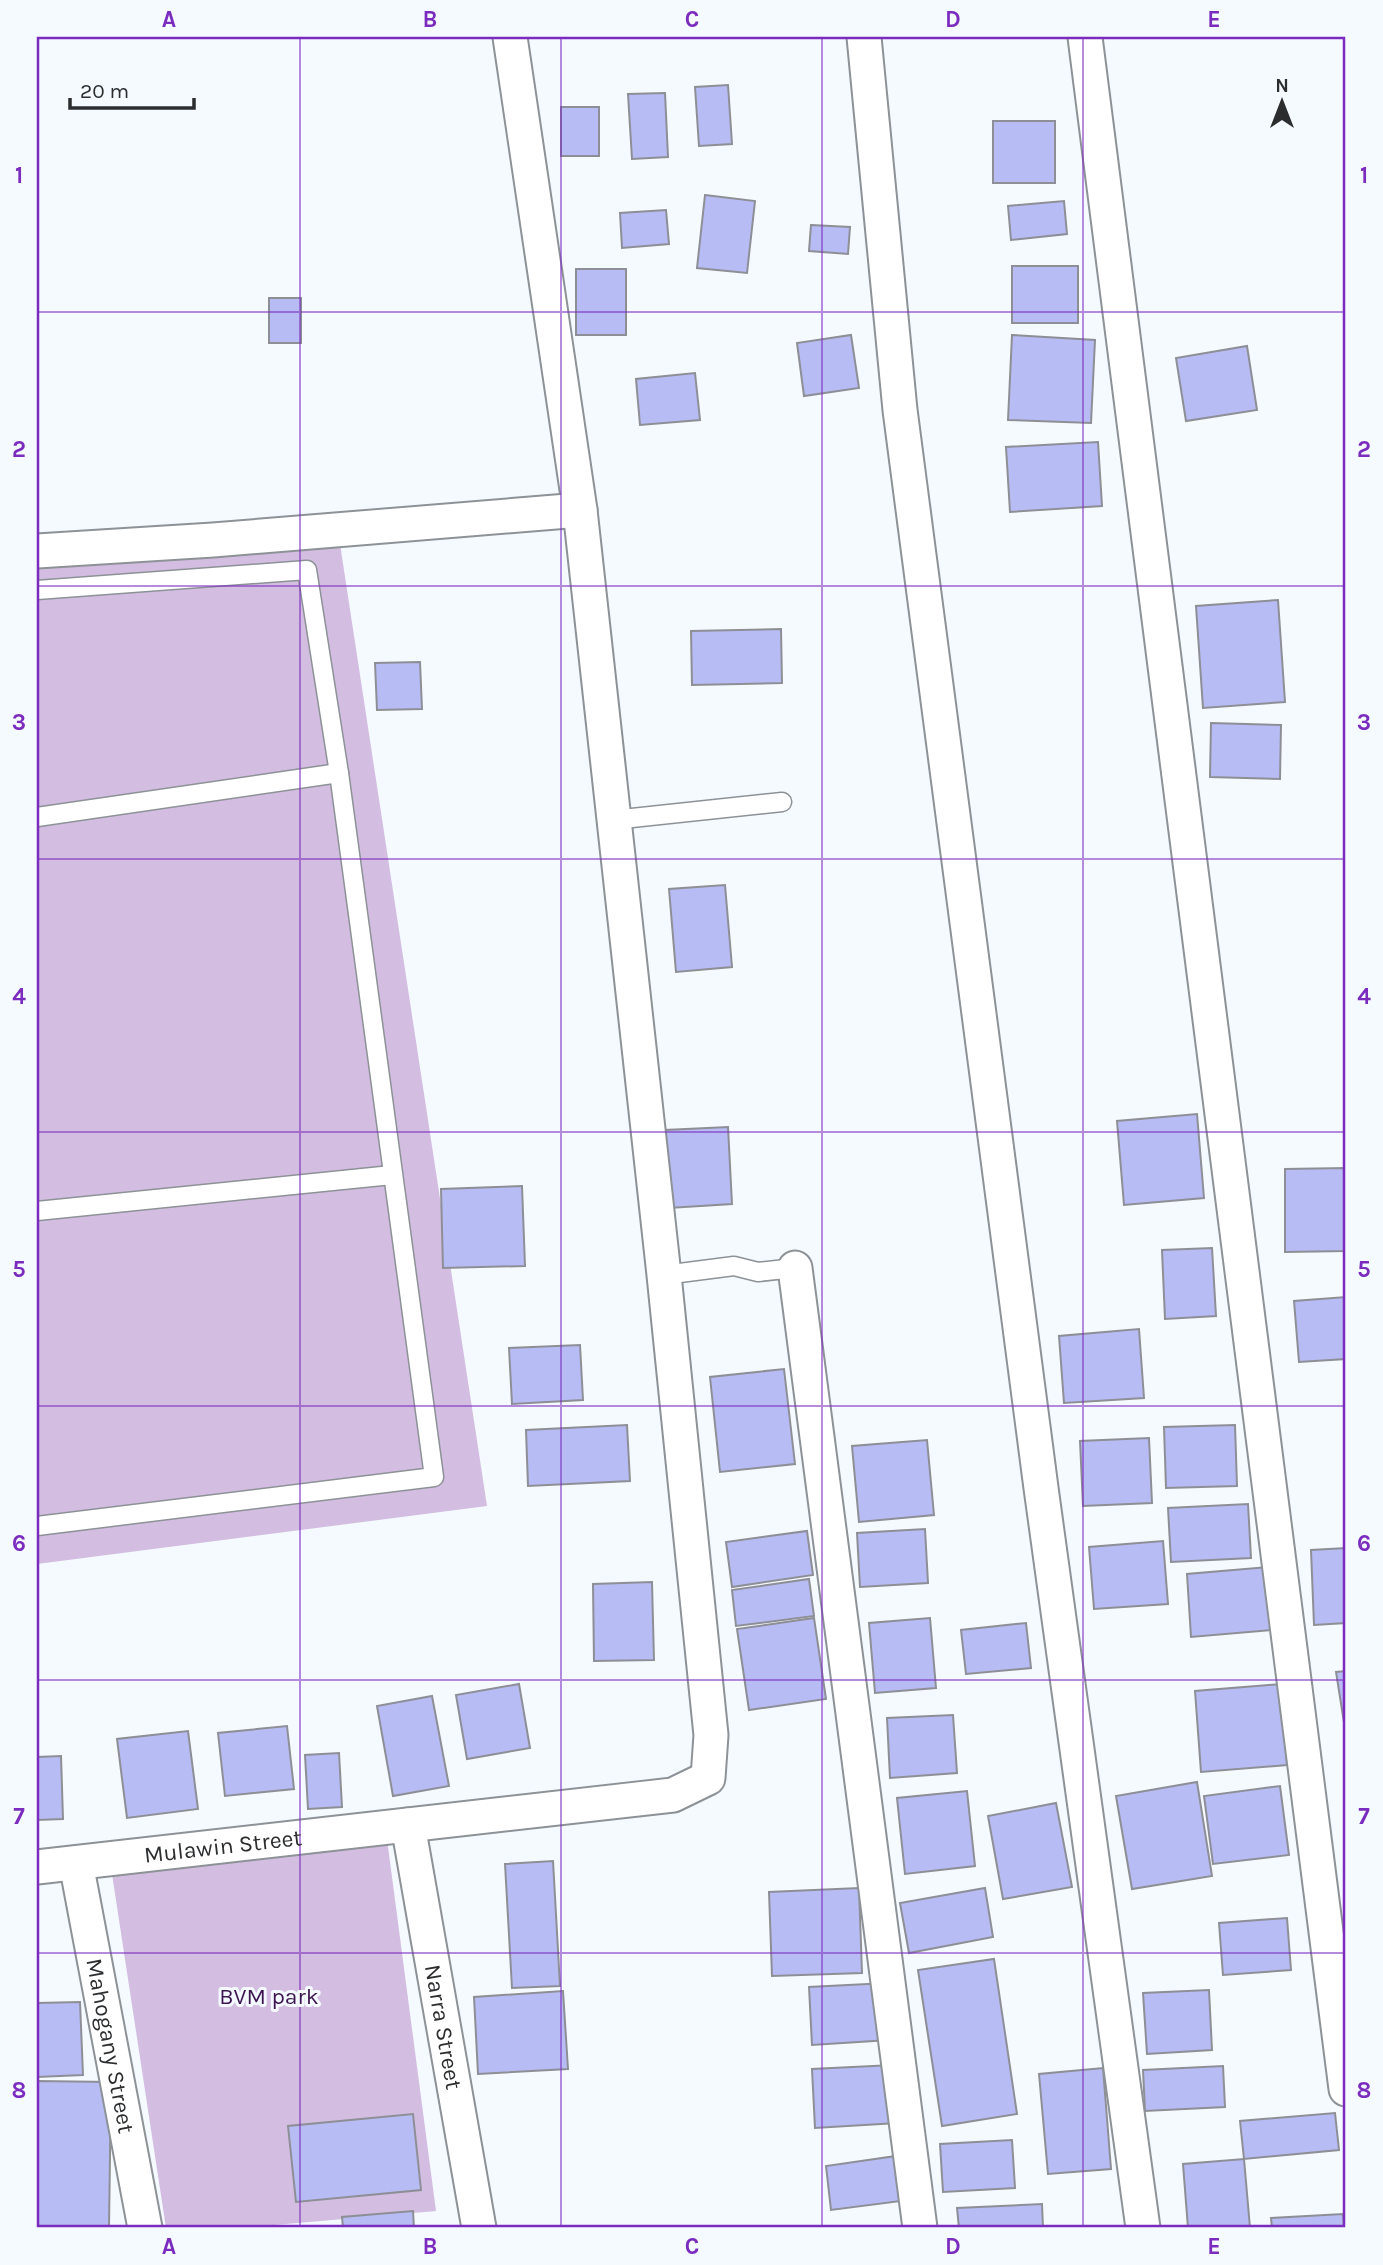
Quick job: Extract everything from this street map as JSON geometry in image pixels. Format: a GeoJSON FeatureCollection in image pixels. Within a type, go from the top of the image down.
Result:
{"type":"FeatureCollection","features":[{"type":"Feature","properties":{"kind":"street"},"geometry":{"type":"LineString","coordinates":[[510,37],[580,510],[664,1275]]}},
{"type":"Feature","properties":{"kind":"street"},"geometry":{"type":"LineString","coordinates":[[864,37],[902,424],[1041,1488],[1143,2228]]}},
{"type":"Feature","properties":{"kind":"street"},"geometry":{"type":"LineString","coordinates":[[1085,37],[1346,2089]]}},
{"type":"Feature","properties":{"kind":"street"},"geometry":{"type":"LineString","coordinates":[[37,551],[213,540],[580,510]]}},
{"type":"Feature","properties":{"kind":"street"},"geometry":{"type":"LineString","coordinates":[[795,1268],[920,2228]]}},
{"type":"Feature","properties":{"kind":"street","name":"Mulawin Street"},"geometry":{"type":"LineString","coordinates":[[37,1867],[673,1795],[708,1778],[712,1735],[664,1275]]}},
{"type":"Feature","properties":{"kind":"street","name":"Narra Street"},"geometry":{"type":"LineString","coordinates":[[408,1825],[479,2228]]}},
{"type":"Feature","properties":{"kind":"street","name":"Mahogany Street"},"geometry":{"type":"LineString","coordinates":[[76,1863],[145,2228]]}},
{"type":"Feature","properties":{"kind":"lane"},"geometry":{"type":"LineString","coordinates":[[37,590],[307,570],[339,773],[434,1477],[37,1526]]}},
{"type":"Feature","properties":{"kind":"lane"},"geometry":{"type":"LineString","coordinates":[[37,817],[339,773]]}},
{"type":"Feature","properties":{"kind":"lane"},"geometry":{"type":"LineString","coordinates":[[613,820],[782,802]]}},
{"type":"Feature","properties":{"kind":"lane"},"geometry":{"type":"LineString","coordinates":[[37,1212],[392,1175]]}},
{"type":"Feature","properties":{"kind":"lane"},"geometry":{"type":"LineString","coordinates":[[664,1275],[734,1266],[758,1272],[795,1268]]}},
{"type":"Feature","properties":{"kind":"green space"},"geometry":{"type":"Polygon","coordinates":[[[340,544],[487,1506],[37,1564],[37,564],[340,544]]]}},
{"type":"Feature","properties":{"kind":"green space","name":"BVM park"},"geometry":{"type":"Polygon","coordinates":[[[387,1839],[436,2211],[239,2228],[166,2228],[112,1874],[387,1839]]]}},
{"type":"Feature","properties":{"kind":"building"},"geometry":{"type":"Polygon","coordinates":[[[728,85],[732,144],[699,146],[695,87],[728,85]]]}},
{"type":"Feature","properties":{"kind":"building"},"geometry":{"type":"Polygon","coordinates":[[[665,93],[668,157],[632,159],[628,94],[665,93]]]}},
{"type":"Feature","properties":{"kind":"building"},"geometry":{"type":"Polygon","coordinates":[[[561,107],[599,107],[599,156],[561,156],[561,107]]]}},
{"type":"Feature","properties":{"kind":"building"},"geometry":{"type":"Polygon","coordinates":[[[993,121],[1055,121],[1055,183],[993,183],[993,121]]]}},
{"type":"Feature","properties":{"kind":"building"},"geometry":{"type":"Polygon","coordinates":[[[705,195],[755,201],[747,273],[697,268],[705,195]]]}},
{"type":"Feature","properties":{"kind":"building"},"geometry":{"type":"Polygon","coordinates":[[[1064,201],[1067,234],[1011,240],[1008,206],[1064,201]]]}},
{"type":"Feature","properties":{"kind":"building"},"geometry":{"type":"Polygon","coordinates":[[[666,210],[669,244],[622,248],[620,213],[666,210]]]}},
{"type":"Feature","properties":{"kind":"building"},"geometry":{"type":"Polygon","coordinates":[[[811,225],[850,227],[848,254],[809,251],[811,225]]]}},
{"type":"Feature","properties":{"kind":"building"},"geometry":{"type":"Polygon","coordinates":[[[1012,266],[1078,266],[1078,323],[1012,323],[1012,266]]]}},
{"type":"Feature","properties":{"kind":"building"},"geometry":{"type":"Polygon","coordinates":[[[576,269],[626,269],[626,335],[576,335],[576,269]]]}},
{"type":"Feature","properties":{"kind":"building"},"geometry":{"type":"Polygon","coordinates":[[[269,298],[301,298],[301,343],[269,343],[269,298]]]}},
{"type":"Feature","properties":{"kind":"building"},"geometry":{"type":"Polygon","coordinates":[[[851,335],[859,388],[804,396],[797,343],[851,335]]]}},
{"type":"Feature","properties":{"kind":"building"},"geometry":{"type":"Polygon","coordinates":[[[1012,335],[1095,340],[1091,423],[1008,420],[1012,335]]]}},
{"type":"Feature","properties":{"kind":"building"},"geometry":{"type":"Polygon","coordinates":[[[1247,346],[1257,410],[1186,421],[1176,358],[1247,346]]]}},
{"type":"Feature","properties":{"kind":"building"},"geometry":{"type":"Polygon","coordinates":[[[695,373],[700,420],[640,425],[636,379],[695,373]]]}},
{"type":"Feature","properties":{"kind":"building"},"geometry":{"type":"Polygon","coordinates":[[[1098,442],[1102,506],[1010,512],[1006,447],[1098,442]]]}},
{"type":"Feature","properties":{"kind":"building"},"geometry":{"type":"Polygon","coordinates":[[[1278,600],[1285,702],[1203,708],[1196,606],[1278,600]]]}},
{"type":"Feature","properties":{"kind":"building"},"geometry":{"type":"Polygon","coordinates":[[[781,629],[782,683],[692,685],[691,631],[781,629]]]}},
{"type":"Feature","properties":{"kind":"building"},"geometry":{"type":"Polygon","coordinates":[[[420,662],[422,709],[377,710],[375,663],[420,662]]]}},
{"type":"Feature","properties":{"kind":"building"},"geometry":{"type":"Polygon","coordinates":[[[1211,723],[1281,725],[1280,779],[1210,777],[1211,723]]]}},
{"type":"Feature","properties":{"kind":"building"},"geometry":{"type":"Polygon","coordinates":[[[725,885],[732,967],[676,972],[669,889],[725,885]]]}},
{"type":"Feature","properties":{"kind":"building"},"geometry":{"type":"Polygon","coordinates":[[[1197,1114],[1204,1198],[1124,1205],[1117,1121],[1197,1114]]]}},
{"type":"Feature","properties":{"kind":"building"},"geometry":{"type":"Polygon","coordinates":[[[728,1127],[732,1204],[669,1208],[665,1130],[728,1127]]]}},
{"type":"Feature","properties":{"kind":"building"},"geometry":{"type":"Polygon","coordinates":[[[1346,1168],[1346,1251],[1285,1252],[1285,1169],[1346,1168]]]}},
{"type":"Feature","properties":{"kind":"building"},"geometry":{"type":"Polygon","coordinates":[[[522,1186],[525,1266],[443,1268],[441,1189],[522,1186]]]}},
{"type":"Feature","properties":{"kind":"building"},"geometry":{"type":"Polygon","coordinates":[[[1212,1248],[1216,1316],[1165,1319],[1162,1250],[1212,1248]]]}},
{"type":"Feature","properties":{"kind":"building"},"geometry":{"type":"Polygon","coordinates":[[[1346,1297],[1346,1359],[1299,1362],[1294,1301],[1346,1297]]]}},
{"type":"Feature","properties":{"kind":"building"},"geometry":{"type":"Polygon","coordinates":[[[1139,1329],[1144,1398],[1064,1403],[1059,1336],[1139,1329]]]}},
{"type":"Feature","properties":{"kind":"building"},"geometry":{"type":"Polygon","coordinates":[[[580,1345],[583,1400],[512,1404],[509,1348],[580,1345]]]}},
{"type":"Feature","properties":{"kind":"building"},"geometry":{"type":"Polygon","coordinates":[[[784,1369],[795,1464],[720,1472],[710,1377],[784,1369]]]}},
{"type":"Feature","properties":{"kind":"building"},"geometry":{"type":"Polygon","coordinates":[[[627,1425],[630,1481],[528,1486],[526,1430],[627,1425]]]}},
{"type":"Feature","properties":{"kind":"building"},"geometry":{"type":"Polygon","coordinates":[[[1235,1425],[1237,1486],[1166,1488],[1164,1427],[1235,1425]]]}},
{"type":"Feature","properties":{"kind":"building"},"geometry":{"type":"Polygon","coordinates":[[[1149,1438],[1152,1503],[1083,1506],[1080,1441],[1149,1438]]]}},
{"type":"Feature","properties":{"kind":"building"},"geometry":{"type":"Polygon","coordinates":[[[927,1440],[934,1515],[859,1522],[852,1446],[927,1440]]]}},
{"type":"Feature","properties":{"kind":"building"},"geometry":{"type":"Polygon","coordinates":[[[1248,1504],[1251,1558],[1171,1562],[1168,1508],[1248,1504]]]}},
{"type":"Feature","properties":{"kind":"building"},"geometry":{"type":"Polygon","coordinates":[[[925,1529],[928,1583],[860,1587],[857,1533],[925,1529]]]}},
{"type":"Feature","properties":{"kind":"building"},"geometry":{"type":"Polygon","coordinates":[[[807,1531],[813,1575],[732,1587],[726,1542],[807,1531]]]}},
{"type":"Feature","properties":{"kind":"building"},"geometry":{"type":"Polygon","coordinates":[[[1163,1541],[1168,1604],[1094,1609],[1089,1547],[1163,1541]]]}},
{"type":"Feature","properties":{"kind":"building"},"geometry":{"type":"Polygon","coordinates":[[[1346,1548],[1346,1623],[1314,1625],[1311,1550],[1346,1548]]]}},
{"type":"Feature","properties":{"kind":"building"},"geometry":{"type":"Polygon","coordinates":[[[1268,1567],[1273,1630],[1191,1637],[1187,1574],[1268,1567]]]}},
{"type":"Feature","properties":{"kind":"building"},"geometry":{"type":"Polygon","coordinates":[[[809,1579],[814,1616],[736,1626],[732,1590],[809,1579]]]}},
{"type":"Feature","properties":{"kind":"building"},"geometry":{"type":"Polygon","coordinates":[[[652,1582],[654,1660],[594,1661],[593,1584],[652,1582]]]}},
{"type":"Feature","properties":{"kind":"building"},"geometry":{"type":"Polygon","coordinates":[[[814,1618],[826,1699],[749,1710],[737,1629],[814,1618]]]}},
{"type":"Feature","properties":{"kind":"building"},"geometry":{"type":"Polygon","coordinates":[[[930,1618],[936,1688],[875,1693],[869,1623],[930,1618]]]}},
{"type":"Feature","properties":{"kind":"building"},"geometry":{"type":"Polygon","coordinates":[[[1026,1623],[1031,1668],[966,1674],[961,1630],[1026,1623]]]}},
{"type":"Feature","properties":{"kind":"building"},"geometry":{"type":"Polygon","coordinates":[[[1346,1671],[1346,1735],[1336,1672],[1346,1671]]]}},
{"type":"Feature","properties":{"kind":"building"},"geometry":{"type":"Polygon","coordinates":[[[519,1684],[530,1748],[467,1759],[456,1695],[519,1684]]]}},
{"type":"Feature","properties":{"kind":"building"},"geometry":{"type":"Polygon","coordinates":[[[1281,1684],[1287,1765],[1201,1772],[1195,1691],[1281,1684]]]}},
{"type":"Feature","properties":{"kind":"building"},"geometry":{"type":"Polygon","coordinates":[[[432,1696],[449,1786],[393,1796],[377,1706],[432,1696]]]}},
{"type":"Feature","properties":{"kind":"building"},"geometry":{"type":"Polygon","coordinates":[[[953,1715],[957,1773],[890,1778],[887,1718],[953,1715]]]}},
{"type":"Feature","properties":{"kind":"building"},"geometry":{"type":"Polygon","coordinates":[[[287,1726],[294,1789],[225,1796],[218,1733],[287,1726]]]}},
{"type":"Feature","properties":{"kind":"building"},"geometry":{"type":"Polygon","coordinates":[[[188,1731],[198,1809],[127,1818],[117,1739],[188,1731]]]}},
{"type":"Feature","properties":{"kind":"building"},"geometry":{"type":"Polygon","coordinates":[[[339,1753],[342,1807],[308,1809],[305,1755],[339,1753]]]}},
{"type":"Feature","properties":{"kind":"building"},"geometry":{"type":"Polygon","coordinates":[[[61,1756],[63,1819],[37,1820],[37,1757],[61,1756]]]}},
{"type":"Feature","properties":{"kind":"building"},"geometry":{"type":"Polygon","coordinates":[[[1197,1782],[1212,1876],[1132,1889],[1116,1796],[1197,1782]]]}},
{"type":"Feature","properties":{"kind":"building"},"geometry":{"type":"Polygon","coordinates":[[[1280,1786],[1289,1855],[1213,1864],[1204,1796],[1280,1786]]]}},
{"type":"Feature","properties":{"kind":"building"},"geometry":{"type":"Polygon","coordinates":[[[967,1791],[975,1866],[905,1874],[897,1798],[967,1791]]]}},
{"type":"Feature","properties":{"kind":"building"},"geometry":{"type":"Polygon","coordinates":[[[1056,1803],[1072,1887],[1003,1899],[988,1816],[1056,1803]]]}},
{"type":"Feature","properties":{"kind":"building"},"geometry":{"type":"Polygon","coordinates":[[[553,1861],[560,1986],[512,1988],[505,1864],[553,1861]]]}},
{"type":"Feature","properties":{"kind":"building"},"geometry":{"type":"Polygon","coordinates":[[[859,1888],[862,1973],[772,1976],[769,1892],[859,1888]]]}},
{"type":"Feature","properties":{"kind":"building"},"geometry":{"type":"Polygon","coordinates":[[[985,1888],[993,1937],[909,1953],[900,1903],[985,1888]]]}},
{"type":"Feature","properties":{"kind":"building"},"geometry":{"type":"Polygon","coordinates":[[[1287,1918],[1291,1970],[1223,1975],[1219,1923],[1287,1918]]]}},
{"type":"Feature","properties":{"kind":"building"},"geometry":{"type":"Polygon","coordinates":[[[994,1959],[1017,2114],[942,2126],[918,1970],[994,1959]]]}},
{"type":"Feature","properties":{"kind":"building"},"geometry":{"type":"Polygon","coordinates":[[[887,1983],[889,2040],[812,2045],[809,1987],[887,1983]]]}},
{"type":"Feature","properties":{"kind":"building"},"geometry":{"type":"Polygon","coordinates":[[[1209,1990],[1212,2050],[1147,2054],[1143,1993],[1209,1990]]]}},
{"type":"Feature","properties":{"kind":"building"},"geometry":{"type":"Polygon","coordinates":[[[563,1991],[568,2069],[478,2074],[474,1997],[563,1991]]]}},
{"type":"Feature","properties":{"kind":"building"},"geometry":{"type":"Polygon","coordinates":[[[80,2002],[83,2075],[37,2077],[37,2003],[80,2002]]]}},
{"type":"Feature","properties":{"kind":"building"},"geometry":{"type":"Polygon","coordinates":[[[893,2065],[897,2123],[815,2128],[812,2069],[893,2065]]]}},
{"type":"Feature","properties":{"kind":"building"},"geometry":{"type":"Polygon","coordinates":[[[1223,2066],[1225,2107],[1145,2111],[1143,2070],[1223,2066]]]}},
{"type":"Feature","properties":{"kind":"building"},"geometry":{"type":"Polygon","coordinates":[[[1103,2068],[1111,2169],[1048,2174],[1039,2074],[1103,2068]]]}},
{"type":"Feature","properties":{"kind":"building"},"geometry":{"type":"Polygon","coordinates":[[[37,2081],[111,2082],[109,2228],[37,2228],[37,2081]]]}},
{"type":"Feature","properties":{"kind":"building"},"geometry":{"type":"Polygon","coordinates":[[[1335,2113],[1339,2150],[1244,2159],[1240,2121],[1335,2113]]]}},
{"type":"Feature","properties":{"kind":"building"},"geometry":{"type":"Polygon","coordinates":[[[413,2114],[421,2190],[296,2202],[288,2126],[413,2114]]]}},
{"type":"Feature","properties":{"kind":"building"},"geometry":{"type":"Polygon","coordinates":[[[1012,2140],[1015,2188],[943,2192],[940,2144],[1012,2140]]]}},
{"type":"Feature","properties":{"kind":"building"},"geometry":{"type":"Polygon","coordinates":[[[903,2155],[909,2200],[831,2210],[826,2166],[903,2155]]]}},
{"type":"Feature","properties":{"kind":"building"},"geometry":{"type":"Polygon","coordinates":[[[1244,2159],[1250,2228],[1188,2228],[1183,2164],[1244,2159]]]}},
{"type":"Feature","properties":{"kind":"building"},"geometry":{"type":"Polygon","coordinates":[[[1042,2204],[1043,2228],[959,2228],[957,2208],[1042,2204]]]}},
{"type":"Feature","properties":{"kind":"building"},"geometry":{"type":"Polygon","coordinates":[[[413,2211],[414,2228],[343,2228],[342,2217],[413,2211]]]}},
{"type":"Feature","properties":{"kind":"building"},"geometry":{"type":"Polygon","coordinates":[[[1343,2214],[1344,2228],[1272,2228],[1271,2218],[1343,2214]]]}}]}
